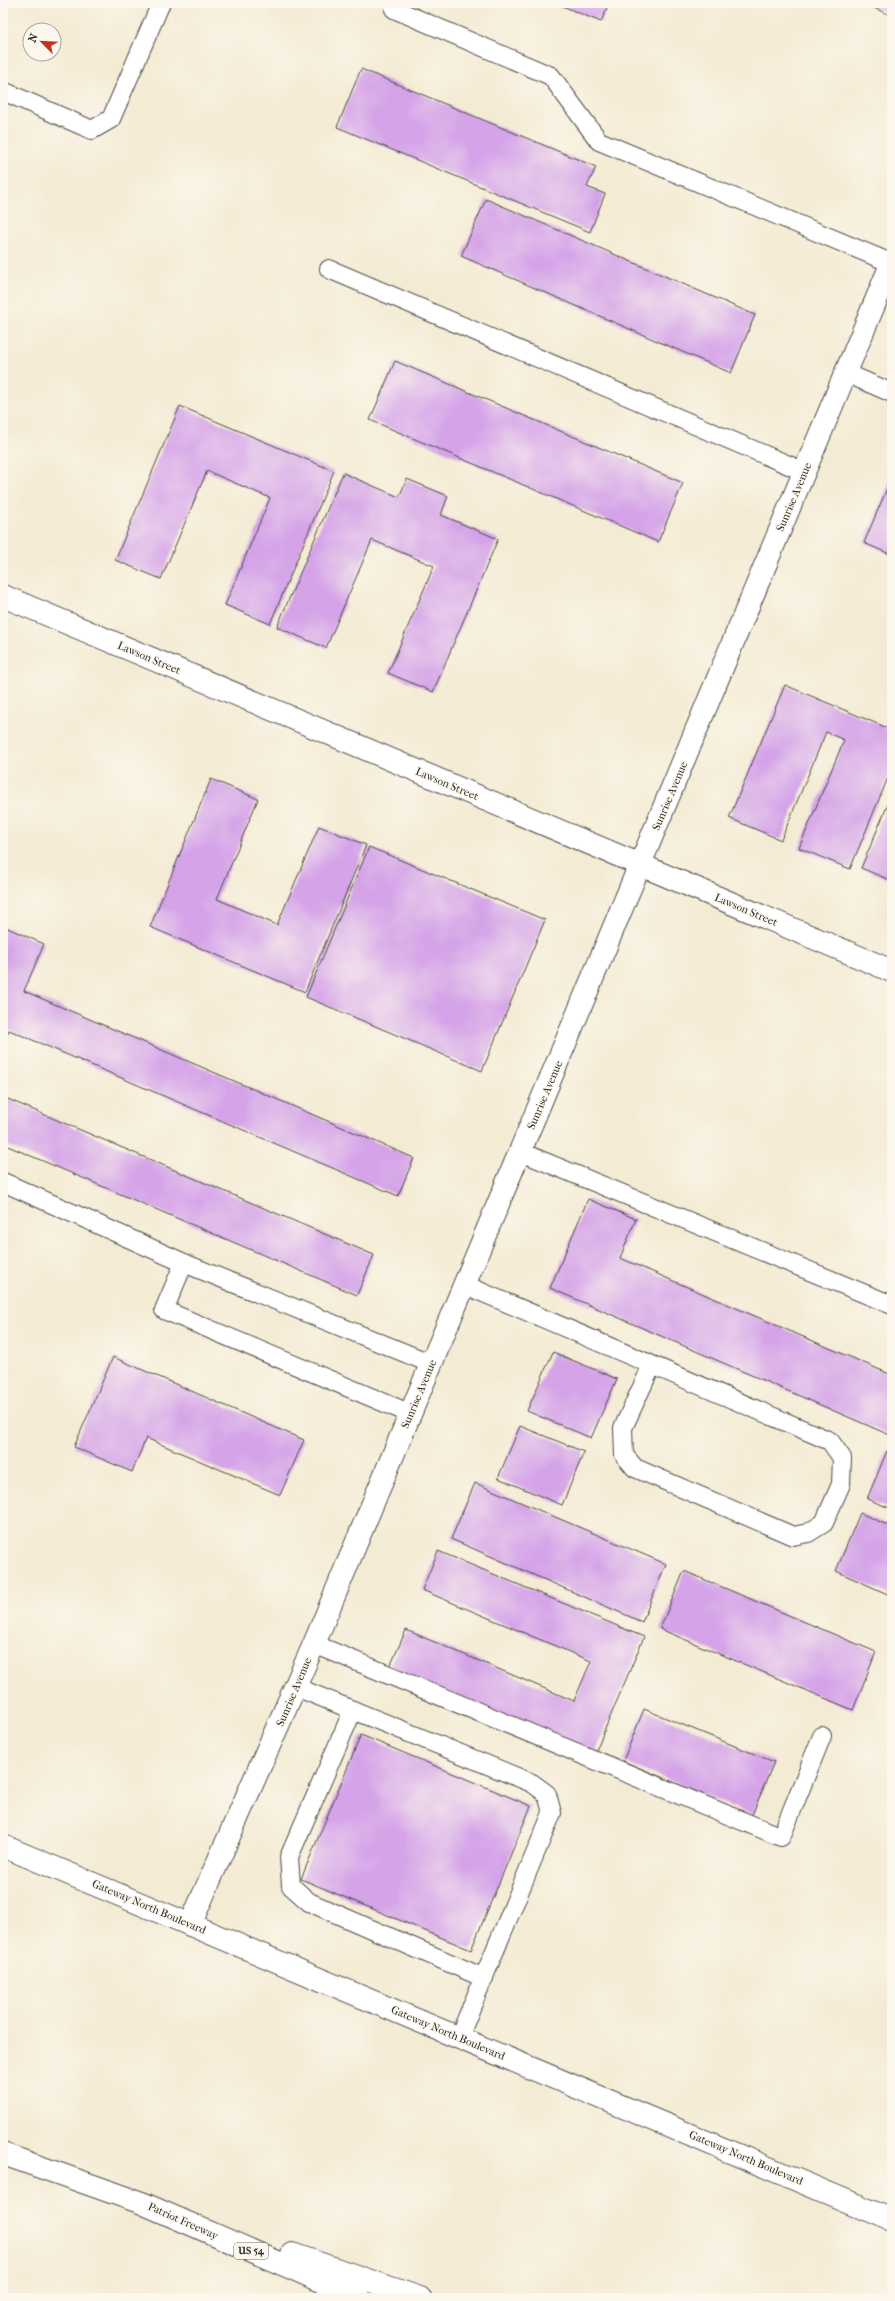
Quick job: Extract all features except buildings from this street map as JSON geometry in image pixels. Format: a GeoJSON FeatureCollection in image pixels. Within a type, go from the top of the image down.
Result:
{"type":"FeatureCollection","features":[{"type":"Feature","properties":{"kind":"main road","name":"Sunrise Avenue"},"geometry":{"type":"LineString","coordinates":[[190,1925],[296,1687],[641,866],[892,263]]}},
{"type":"Feature","properties":{"kind":"main road","name":"Lawson Street"},"geometry":{"type":"LineString","coordinates":[[3,596],[892,971]]}},
{"type":"Feature","properties":{"kind":"main road","name":"Gateway North Boulevard"},"geometry":{"type":"LineString","coordinates":[[3,1846],[892,2220]]}},
{"type":"Feature","properties":{"kind":"main road","name":"Patriot Freeway"},"geometry":{"type":"LineString","coordinates":[[3,2154],[142,2203],[360,2298]]}},
{"type":"Feature","properties":{"kind":"main road"},"geometry":{"type":"LineString","coordinates":[[142,2203],[420,2298]]}},
{"type":"Feature","properties":{"kind":"lane"},"geometry":{"type":"LineString","coordinates":[[3,91],[92,130],[111,119],[161,3]]}},
{"type":"Feature","properties":{"kind":"lane"},"geometry":{"type":"LineString","coordinates":[[394,9],[551,76],[599,141],[892,263]]}},
{"type":"Feature","properties":{"kind":"lane"},"geometry":{"type":"LineString","coordinates":[[329,268],[805,472]]}},
{"type":"Feature","properties":{"kind":"lane"},"geometry":{"type":"LineString","coordinates":[[846,373],[892,393]]}},
{"type":"Feature","properties":{"kind":"lane"},"geometry":{"type":"LineString","coordinates":[[521,1152],[892,1305]]}},
{"type":"Feature","properties":{"kind":"lane"},"geometry":{"type":"LineString","coordinates":[[3,1182],[184,1262],[432,1364]]}},
{"type":"Feature","properties":{"kind":"lane"},"geometry":{"type":"LineString","coordinates":[[184,1262],[164,1310],[411,1414]]}},
{"type":"Feature","properties":{"kind":"lane"},"geometry":{"type":"LineString","coordinates":[[465,1285],[830,1441],[842,1458],[841,1478],[824,1523],[808,1533],[793,1536],[636,1468],[624,1455],[623,1428],[652,1365]]}},
{"type":"Feature","properties":{"kind":"lane"},"geometry":{"type":"LineString","coordinates":[[314,1644],[781,1837],[822,1736]]}},
{"type":"Feature","properties":{"kind":"lane"},"geometry":{"type":"LineString","coordinates":[[296,1687],[532,1783],[547,1794],[552,1813],[459,2037]]}},
{"type":"Feature","properties":{"kind":"lane"},"geometry":{"type":"LineString","coordinates":[[353,1710],[289,1857],[292,1886],[309,1902],[484,1978]]}}]}
